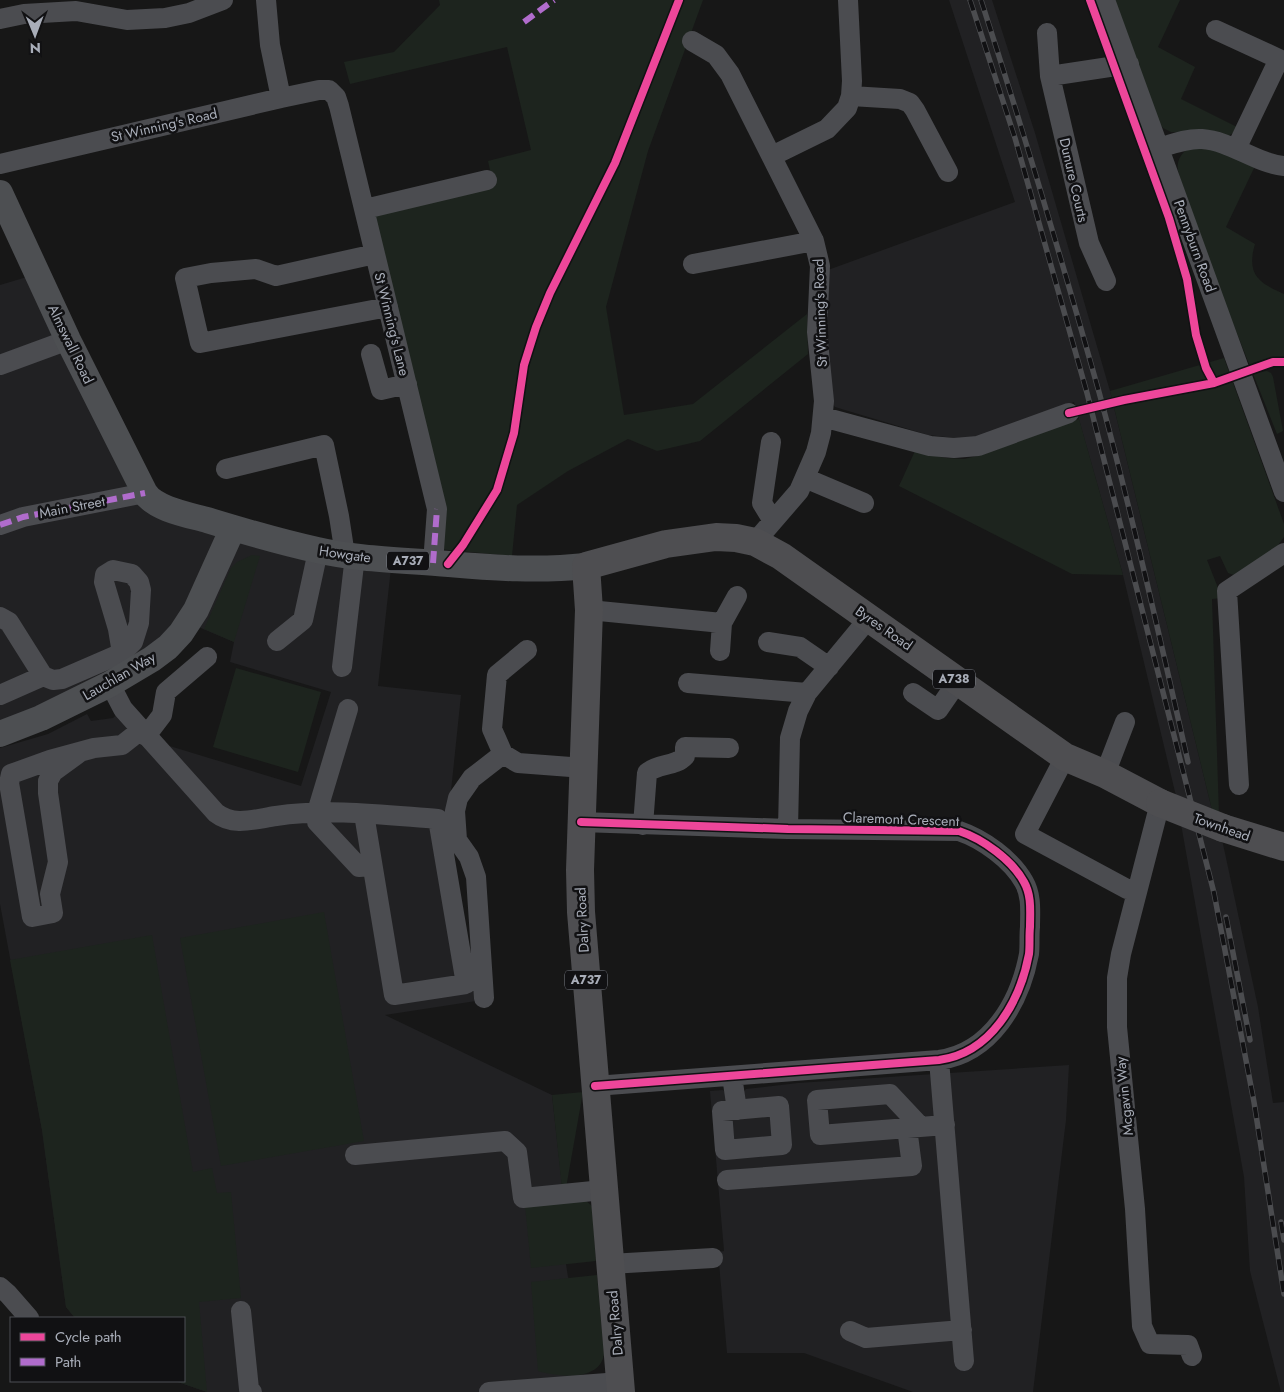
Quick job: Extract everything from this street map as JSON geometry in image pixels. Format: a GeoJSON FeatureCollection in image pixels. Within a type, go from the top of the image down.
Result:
{"type":"FeatureCollection","features":[{"type":"Feature","properties":{"kind":"highway","name":"Byres Road"},"geometry":{"type":"LineString","coordinates":[[586,566],[666,544],[716,537],[736,538],[755,542],[781,556],[1065,757],[1105,774],[1160,803]]}},
{"type":"Feature","properties":{"kind":"highway","name":"Dalry Road"},"geometry":{"type":"LineString","coordinates":[[586,566],[589,610],[581,822],[581,912],[620,1387]]}},
{"type":"Feature","properties":{"kind":"highway","name":"Townhead"},"geometry":{"type":"LineString","coordinates":[[1160,803],[1223,828],[1284,848]]}},
{"type":"Feature","properties":{"kind":"main road","name":"Almswall Road"},"geometry":{"type":"LineString","coordinates":[[0,193],[68,340],[146,493]]}},
{"type":"Feature","properties":{"kind":"main road","name":"Howgate"},"geometry":{"type":"LineString","coordinates":[[146,493],[154,502],[165,507],[318,551],[492,568],[536,570],[586,566]]}},
{"type":"Feature","properties":{"kind":"main road","name":"Lauchlan Way"},"geometry":{"type":"LineString","coordinates":[[0,734],[42,718],[110,684],[152,659],[181,634],[196,610],[233,528]]}},
{"type":"Feature","properties":{"kind":"street"},"geometry":{"type":"LineString","coordinates":[[0,19],[24,14],[76,11],[127,20],[165,18],[189,13],[223,0]]}},
{"type":"Feature","properties":{"kind":"street"},"geometry":{"type":"LineString","coordinates":[[266,0],[270,45],[281,98]]}},
{"type":"Feature","properties":{"kind":"street"},"geometry":{"type":"LineString","coordinates":[[772,156],[827,129],[847,108],[851,96],[848,0]]}},
{"type":"Feature","properties":{"kind":"street","name":"Pennyburn Road"},"geometry":{"type":"LineString","coordinates":[[1105,0],[1284,492]]}},
{"type":"Feature","properties":{"kind":"street"},"geometry":{"type":"LineString","coordinates":[[1216,30],[1279,59],[1236,149]]}},
{"type":"Feature","properties":{"kind":"street","name":"Dunure Courts"},"geometry":{"type":"LineString","coordinates":[[1047,33],[1050,76],[1089,243],[1106,281]]}},
{"type":"Feature","properties":{"kind":"street","name":"St Winning's Road"},"geometry":{"type":"LineString","coordinates":[[692,41],[716,55],[730,74],[814,241],[820,266],[817,332],[824,417],[816,452],[805,478],[793,499],[755,542]]}},
{"type":"Feature","properties":{"kind":"street"},"geometry":{"type":"LineString","coordinates":[[1050,76],[1129,64]]}},
{"type":"Feature","properties":{"kind":"street","name":"St Winning's Road"},"geometry":{"type":"LineString","coordinates":[[0,164],[281,98],[329,90]]}},
{"type":"Feature","properties":{"kind":"street","name":"St Winning's Lane"},"geometry":{"type":"LineString","coordinates":[[329,90],[336,97],[340,106],[437,509],[433,563]]}},
{"type":"Feature","properties":{"kind":"street"},"geometry":{"type":"LineString","coordinates":[[851,96],[900,99],[910,103],[948,172]]}},
{"type":"Feature","properties":{"kind":"street"},"geometry":{"type":"LineString","coordinates":[[1159,148],[1199,139],[1213,140],[1268,162],[1284,166]]}},
{"type":"Feature","properties":{"kind":"street"},"geometry":{"type":"LineString","coordinates":[[365,209],[487,180]]}},
{"type":"Feature","properties":{"kind":"street"},"geometry":{"type":"LineString","coordinates":[[693,264],[814,241]]}},
{"type":"Feature","properties":{"kind":"street"},"geometry":{"type":"LineString","coordinates":[[375,254],[276,276],[256,269],[211,273],[185,278],[200,343],[388,306]]}},
{"type":"Feature","properties":{"kind":"street"},"geometry":{"type":"LineString","coordinates":[[0,365],[68,340]]}},
{"type":"Feature","properties":{"kind":"street"},"geometry":{"type":"LineString","coordinates":[[371,354],[380,390],[407,384]]}},
{"type":"Feature","properties":{"kind":"street"},"geometry":{"type":"LineString","coordinates":[[824,417],[930,446],[954,448],[978,446],[1069,413]]}},
{"type":"Feature","properties":{"kind":"street"},"geometry":{"type":"LineString","coordinates":[[771,442],[762,503],[773,521]]}},
{"type":"Feature","properties":{"kind":"street"},"geometry":{"type":"LineString","coordinates":[[226,469],[324,445],[350,555],[342,668]]}},
{"type":"Feature","properties":{"kind":"street"},"geometry":{"type":"LineString","coordinates":[[805,478],[864,503]]}},
{"type":"Feature","properties":{"kind":"street","name":"Main Street"},"geometry":{"type":"LineString","coordinates":[[0,525],[23,517],[146,493]]}},
{"type":"Feature","properties":{"kind":"street"},"geometry":{"type":"LineString","coordinates":[[277,641],[303,620],[318,551]]}},
{"type":"Feature","properties":{"kind":"street"},"geometry":{"type":"LineString","coordinates":[[1239,785],[1227,591],[1284,553]]}},
{"type":"Feature","properties":{"kind":"street"},"geometry":{"type":"LineString","coordinates":[[720,651],[722,623],[737,596]]}},
{"type":"Feature","properties":{"kind":"street"},"geometry":{"type":"LineString","coordinates":[[589,610],[722,623]]}},
{"type":"Feature","properties":{"kind":"street"},"geometry":{"type":"LineString","coordinates":[[0,617],[9,622],[43,676],[53,680],[62,679],[122,653]]}},
{"type":"Feature","properties":{"kind":"street"},"geometry":{"type":"LineString","coordinates":[[788,829],[790,738],[798,711],[807,693],[870,618]]}},
{"type":"Feature","properties":{"kind":"street"},"geometry":{"type":"LineString","coordinates":[[768,642],[800,647],[829,667]]}},
{"type":"Feature","properties":{"kind":"street"},"geometry":{"type":"LineString","coordinates":[[527,650],[497,675],[492,729],[503,754],[518,763],[584,768]]}},
{"type":"Feature","properties":{"kind":"street"},"geometry":{"type":"LineString","coordinates":[[79,753],[53,772],[48,781],[58,862],[50,894],[53,913],[32,917],[9,780],[14,772],[94,748],[122,745],[144,733],[162,715],[166,692],[207,657]]}},
{"type":"Feature","properties":{"kind":"street"},"geometry":{"type":"LineString","coordinates":[[0,695],[43,676]]}},
{"type":"Feature","properties":{"kind":"street"},"geometry":{"type":"LineString","coordinates":[[913,693],[938,710],[958,681]]}},
{"type":"Feature","properties":{"kind":"street"},"geometry":{"type":"LineString","coordinates":[[688,683],[807,693]]}},
{"type":"Feature","properties":{"kind":"street"},"geometry":{"type":"LineString","coordinates":[[110,684],[120,705],[144,733],[216,813],[227,820],[241,822],[317,812],[364,814],[438,819],[466,984],[394,995],[364,814]]}},
{"type":"Feature","properties":{"kind":"street"},"geometry":{"type":"LineString","coordinates":[[348,709],[317,812],[318,822],[359,867],[372,866]]}},
{"type":"Feature","properties":{"kind":"street"},"geometry":{"type":"LineString","coordinates":[[1105,774],[1125,722]]}},
{"type":"Feature","properties":{"kind":"street"},"geometry":{"type":"LineString","coordinates":[[643,825],[646,779],[647,773],[651,769],[680,762],[685,756],[685,747],[729,748]]}},
{"type":"Feature","properties":{"kind":"street"},"geometry":{"type":"LineString","coordinates":[[484,998],[476,877],[469,858],[457,840],[455,811],[458,798],[472,778],[503,754]]}},
{"type":"Feature","properties":{"kind":"street"},"geometry":{"type":"LineString","coordinates":[[1065,757],[1025,834],[1127,889]]}},
{"type":"Feature","properties":{"kind":"street","name":"Mcgavin Way"},"geometry":{"type":"LineString","coordinates":[[1160,803],[1121,954],[1117,978],[1117,1027],[1135,1209],[1142,1326],[1150,1344],[1188,1345],[1192,1356]]}},
{"type":"Feature","properties":{"kind":"street","name":"Claremont Crescent"},"geometry":{"type":"LineString","coordinates":[[581,822],[788,829],[959,831],[972,835],[984,842],[1015,869],[1024,882],[1030,903],[1029,952],[1019,986],[1005,1016],[989,1036],[974,1048],[952,1058],[595,1086]]}},
{"type":"Feature","properties":{"kind":"street"},"geometry":{"type":"LineString","coordinates":[[939,1060],[946,1125],[964,1361]]}},
{"type":"Feature","properties":{"kind":"street"},"geometry":{"type":"LineString","coordinates":[[732,1076],[737,1110]]}},
{"type":"Feature","properties":{"kind":"street"},"geometry":{"type":"LineString","coordinates":[[727,1180],[912,1166],[914,1128],[946,1125]]}},
{"type":"Feature","properties":{"kind":"street"},"geometry":{"type":"LineString","coordinates":[[355,1155],[505,1141],[517,1152],[522,1198],[603,1190]]}},
{"type":"Feature","properties":{"kind":"street"},"geometry":{"type":"LineString","coordinates":[[610,1264],[713,1258]]}},
{"type":"Feature","properties":{"kind":"street"},"geometry":{"type":"LineString","coordinates":[[0,1287],[28,1317]]}},
{"type":"Feature","properties":{"kind":"street"},"geometry":{"type":"LineString","coordinates":[[241,1311],[248,1389],[252,1392]]}},
{"type":"Feature","properties":{"kind":"street"},"geometry":{"type":"LineString","coordinates":[[850,1331],[866,1338],[962,1330]]}},
{"type":"Feature","properties":{"kind":"street"},"geometry":{"type":"LineString","coordinates":[[489,1392],[620,1387]]}},
{"type":"Feature","properties":{"kind":"shaded area"},"geometry":{"type":"Polygon","coordinates":[[[439,0],[703,0],[648,151],[606,307],[624,415],[693,404],[807,314],[808,354],[700,441],[657,451],[628,439],[568,471],[517,505],[512,556],[438,549],[371,216],[493,184],[488,161],[531,150],[507,47],[350,84],[344,62],[394,52],[440,5],[439,0]]]}},
{"type":"Feature","properties":{"kind":"shaded area"},"geometry":{"type":"Polygon","coordinates":[[[949,0],[992,0],[1035,133],[1110,391],[1213,814],[1223,844],[1258,1007],[1273,1103],[1284,1102],[1284,1392],[1281,1392],[1250,1271],[1244,1177],[1176,796],[1123,575],[1074,402],[977,438],[955,438],[928,435],[835,407],[831,402],[823,332],[828,270],[1015,202],[949,0]]]}},
{"type":"Feature","properties":{"kind":"shaded area"},"geometry":{"type":"Polygon","coordinates":[[[1115,0],[1180,0],[1158,47],[1195,67],[1181,99],[1237,127],[1233,133],[1228,136],[1171,132],[1163,128],[1157,120],[1115,0]]]}},
{"type":"Feature","properties":{"kind":"shaded area"},"geometry":{"type":"Polygon","coordinates":[[[1207,147],[1255,166],[1226,227],[1255,244],[1252,263],[1254,271],[1261,282],[1284,294],[1284,358],[1269,358],[1253,363],[1257,372],[1267,371],[1273,377],[1283,431],[1277,434],[1224,301],[1179,175],[1178,161],[1186,150],[1207,147]]]}},
{"type":"Feature","properties":{"kind":"shaded area"},"geometry":{"type":"Polygon","coordinates":[[[37,274],[145,493],[392,559],[378,686],[461,695],[448,820],[476,1001],[385,1015],[552,1095],[570,1257],[566,1264],[568,1277],[573,1286],[582,1392],[207,1392],[178,1382],[185,1382],[185,1317],[74,1317],[66,1307],[42,1130],[0,904],[0,748],[48,734],[87,714],[91,721],[113,718],[123,709],[150,740],[301,786],[331,692],[230,662],[234,642],[189,623],[0,734],[0,285],[37,274]]]}},
{"type":"Feature","properties":{"kind":"shaded area"},"geometry":{"type":"Polygon","coordinates":[[[1224,358],[1284,524],[1284,537],[1276,548],[1234,575],[1228,573],[1220,556],[1207,560],[1222,598],[1212,599],[1219,815],[1213,814],[1110,391],[1224,358]]]}},
{"type":"Feature","properties":{"kind":"shaded area"},"geometry":{"type":"Polygon","coordinates":[[[1079,419],[1123,575],[1072,574],[899,486],[915,451],[946,458],[964,459],[981,455],[1079,419]]]}},
{"type":"Feature","properties":{"kind":"shaded area"},"geometry":{"type":"Polygon","coordinates":[[[252,555],[260,556],[234,642],[204,629],[231,568],[237,562],[252,555]]]}},
{"type":"Feature","properties":{"kind":"shaded area"},"geometry":{"type":"Polygon","coordinates":[[[236,668],[321,692],[298,772],[213,747],[236,668]]]}},
{"type":"Feature","properties":{"kind":"shaded area"},"geometry":{"type":"Polygon","coordinates":[[[324,912],[364,1141],[221,1166],[180,938],[324,912]]]}},
{"type":"Feature","properties":{"kind":"shaded area"},"geometry":{"type":"Polygon","coordinates":[[[152,935],[193,1172],[212,1168],[217,1193],[231,1192],[241,1298],[199,1302],[207,1392],[178,1382],[185,1382],[185,1317],[74,1317],[66,1307],[42,1130],[10,960],[152,935]]]}},
{"type":"Feature","properties":{"kind":"shaded area"},"geometry":{"type":"Polygon","coordinates":[[[1069,1065],[1066,1120],[1033,1392],[913,1392],[804,1353],[727,1353],[718,1252],[724,1251],[710,1091],[723,1090],[730,1096],[740,1096],[746,1089],[798,1083],[1069,1065]]]}},
{"type":"Feature","properties":{"kind":"shaded area"},"geometry":{"type":"Polygon","coordinates":[[[583,1092],[566,1188],[562,1189],[552,1095],[583,1092]]]}},
{"type":"Feature","properties":{"kind":"shaded area"},"geometry":{"type":"Polygon","coordinates":[[[585,1200],[592,1206],[596,1261],[531,1268],[525,1205],[585,1200]]]}},
{"type":"Feature","properties":{"kind":"shaded area"},"geometry":{"type":"Polygon","coordinates":[[[597,1275],[604,1354],[601,1363],[587,1373],[577,1375],[556,1375],[538,1371],[531,1282],[597,1275]]]}},
{"type":"Feature","properties":{"kind":"railway"},"geometry":{"type":"LineString","coordinates":[[970,0],[1015,138],[1087,393],[1214,893],[1254,1102],[1284,1294]]}},
{"type":"Feature","properties":{"kind":"railway"},"geometry":{"type":"LineString","coordinates":[[981,0],[1042,195],[1099,392],[1134,530],[1188,762]]}},
{"type":"Feature","properties":{"kind":"railway"},"geometry":{"type":"LineString","coordinates":[[1226,917],[1250,1040]]}},
{"type":"Feature","properties":{"kind":"railway"},"geometry":{"type":"LineString","coordinates":[[1281,1222],[1284,1240]]}},
{"type":"Feature","properties":{"kind":"marked path"},"geometry":{"type":"LineString","coordinates":[[524,22],[554,0]]}},
{"type":"Feature","properties":{"kind":"marked path"},"geometry":{"type":"LineString","coordinates":[[0,525],[23,517],[145,493]]}},
{"type":"Feature","properties":{"kind":"marked path"},"geometry":{"type":"LineString","coordinates":[[433,563],[437,509]]}},
{"type":"Feature","properties":{"kind":"cycle path"},"geometry":{"type":"LineString","coordinates":[[448,564],[463,545],[497,490],[514,433],[524,365],[536,327],[550,293],[615,163],[679,0]]}},
{"type":"Feature","properties":{"kind":"cycle path"},"geometry":{"type":"LineString","coordinates":[[1090,0],[1169,218],[1187,279],[1196,335],[1206,368],[1214,383]]}},
{"type":"Feature","properties":{"kind":"cycle path"},"geometry":{"type":"LineString","coordinates":[[1069,413],[1124,400],[1214,383],[1273,362],[1284,362]]}},
{"type":"Feature","properties":{"kind":"cycle path"},"geometry":{"type":"LineString","coordinates":[[581,822],[788,829],[959,831],[978,839],[996,851],[1012,866],[1027,887],[1030,904],[1029,954],[1025,972],[1010,1007],[988,1036],[974,1047],[957,1055],[939,1060],[595,1086]]}}]}
